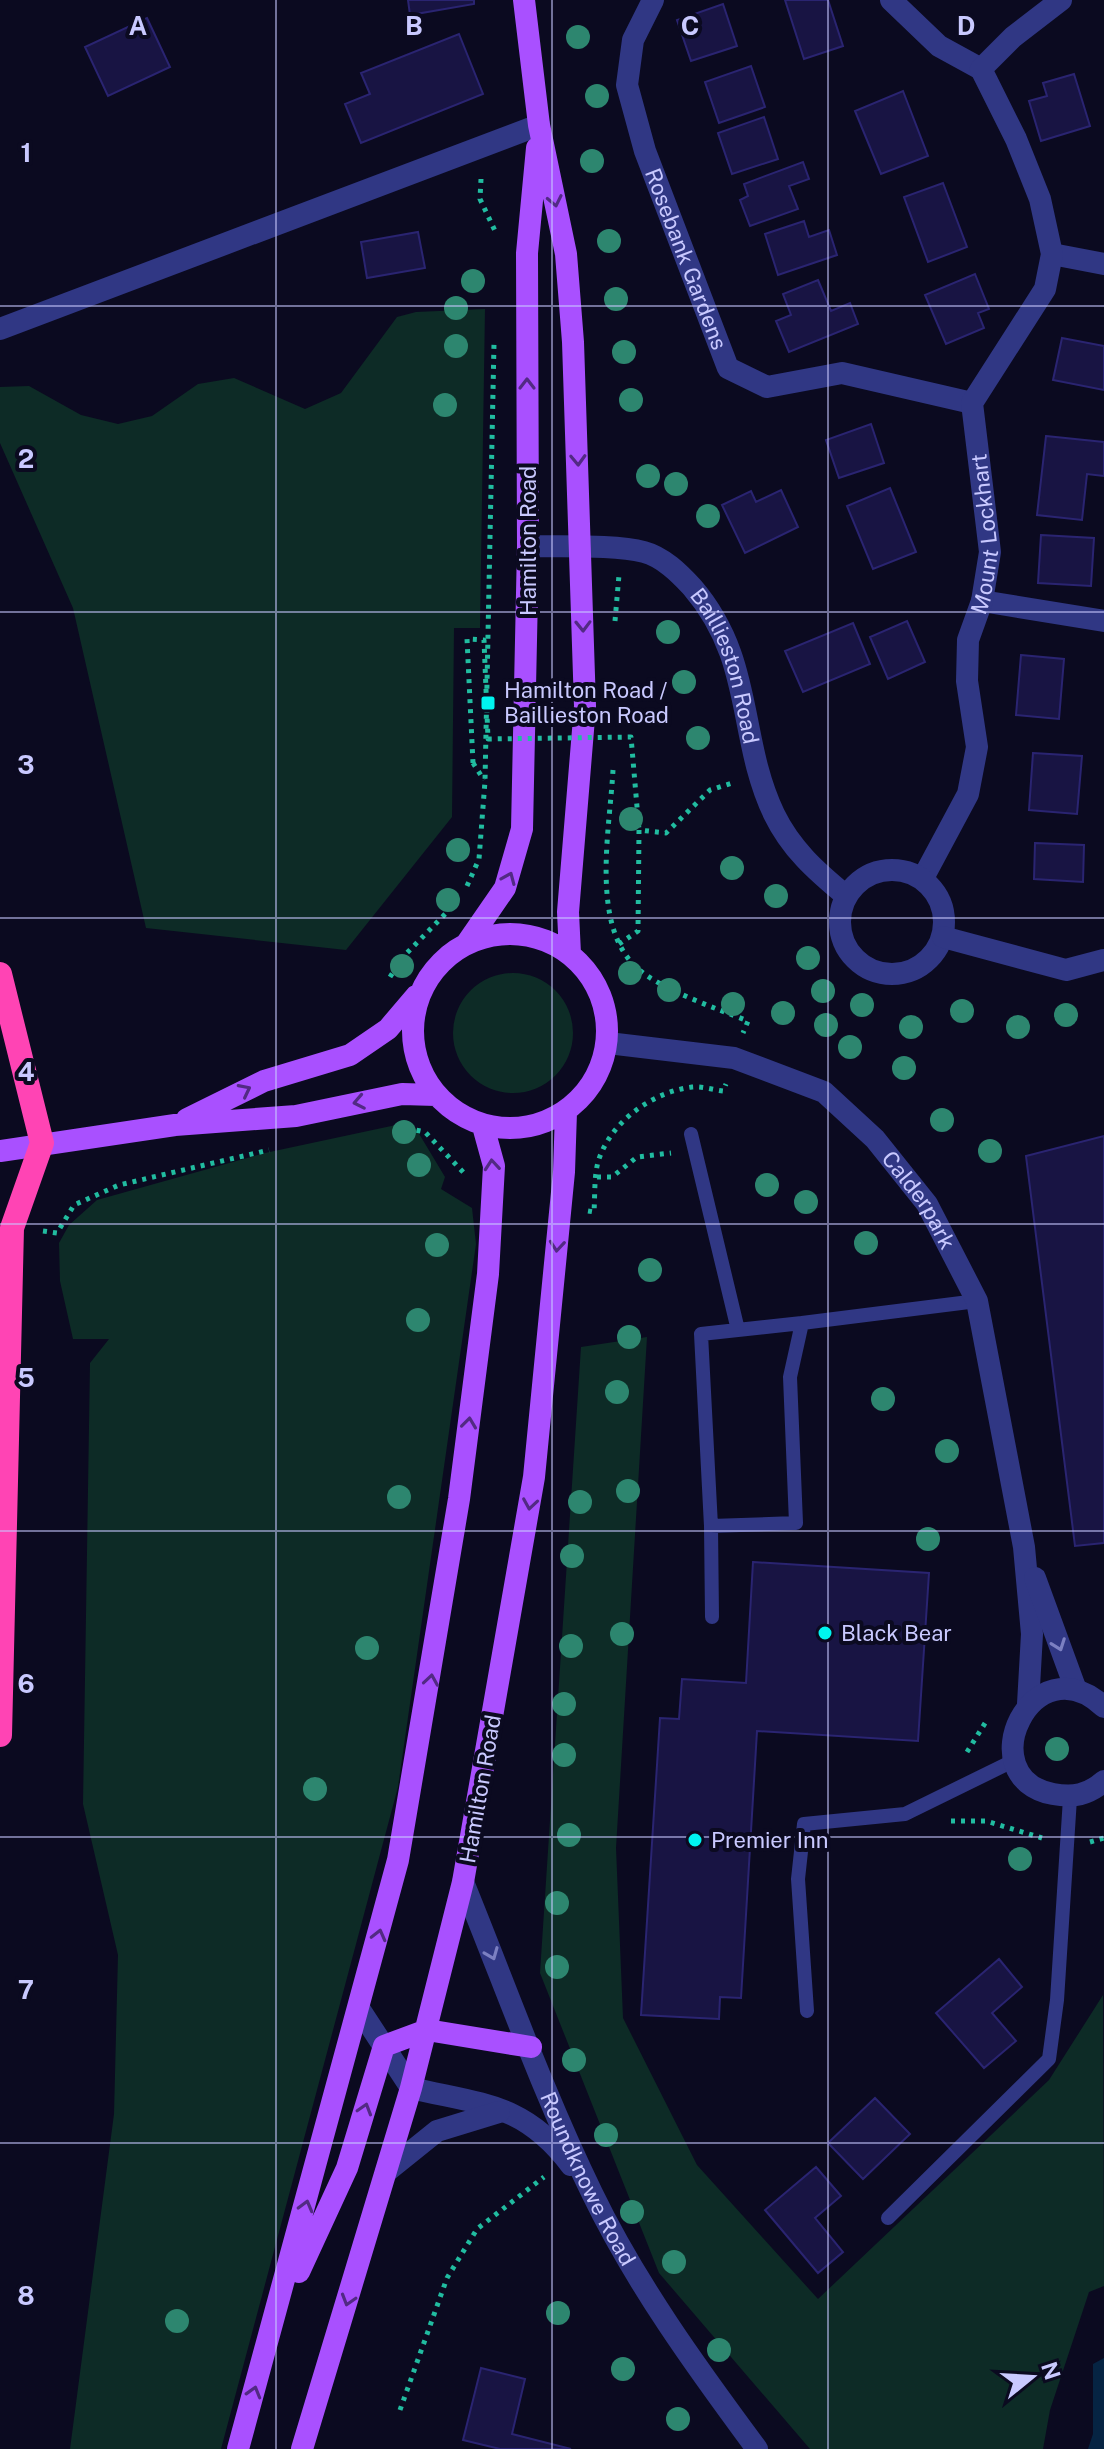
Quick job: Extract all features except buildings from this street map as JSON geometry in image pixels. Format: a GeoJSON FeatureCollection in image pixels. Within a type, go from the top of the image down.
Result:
{"type":"FeatureCollection","features":[{"type":"Feature","properties":{"kind":"highway"},"geometry":{"type":"LineString","coordinates":[[0,974],[42,1143],[12,1228],[0,1735]]}},
{"type":"Feature","properties":{"kind":"main road","name":"Hamilton Road"},"geometry":{"type":"LineString","coordinates":[[524,0],[539,125],[566,254],[582,548],[585,706],[568,912],[570,954]]}},
{"type":"Feature","properties":{"kind":"main road","name":"Hamilton Road"},"geometry":{"type":"LineString","coordinates":[[467,943],[505,888],[522,829],[528,546],[527,253],[539,125]]}},
{"type":"Feature","properties":{"kind":"main road"},"geometry":{"type":"LineString","coordinates":[[175,1125],[264,1081],[350,1055],[388,1029],[442,962],[467,943],[493,935],[524,934],[552,942],[570,954],[594,980],[605,1005],[608,1043],[603,1063],[589,1090],[566,1112],[538,1126],[505,1129],[483,1126],[454,1111],[436,1095],[423,1074],[414,1049],[413,1022],[422,989]]}},
{"type":"Feature","properties":{"kind":"main road"},"geometry":{"type":"LineString","coordinates":[[0,1151],[175,1125],[296,1116],[402,1094],[436,1095]]}},
{"type":"Feature","properties":{"kind":"main road","name":"Hamilton Road"},"geometry":{"type":"LineString","coordinates":[[302,2449],[411,2088],[463,1882],[534,1477],[564,1172],[566,1112]]}},
{"type":"Feature","properties":{"kind":"main road"},"geometry":{"type":"LineString","coordinates":[[238,2449],[360,2010],[398,1860],[459,1499],[488,1274],[494,1166],[483,1126]]}},
{"type":"Feature","properties":{"kind":"main road"},"geometry":{"type":"LineString","coordinates":[[271,2335],[347,2168],[384,2046],[427,2030],[531,2047]]}},
{"type":"Feature","properties":{"kind":"street","name":"Rosebank Gardens"},"geometry":{"type":"LineString","coordinates":[[653,0],[633,40],[627,85],[645,151],[728,368],[767,387],[842,373],[972,403]]}},
{"type":"Feature","properties":{"kind":"street"},"geometry":{"type":"LineString","coordinates":[[891,0],[939,46],[981,69],[1016,139],[1040,199],[1052,254],[1045,289],[972,403]]}},
{"type":"Feature","properties":{"kind":"street"},"geometry":{"type":"LineString","coordinates":[[981,69],[1013,37],[1061,0]]}},
{"type":"Feature","properties":{"kind":"street"},"geometry":{"type":"LineString","coordinates":[[0,329],[539,125]]}},
{"type":"Feature","properties":{"kind":"street"},"geometry":{"type":"LineString","coordinates":[[1052,254],[1104,264]]}},
{"type":"Feature","properties":{"kind":"street","name":"Mount Lockhart"},"geometry":{"type":"LineString","coordinates":[[923,878],[968,794],[977,747],[967,681],[968,640],[982,601],[990,552],[972,403]]}},
{"type":"Feature","properties":{"kind":"street","name":"Baillieston Road"},"geometry":{"type":"LineString","coordinates":[[528,546],[642,551],[682,576],[703,600],[723,631],[736,663],[761,777],[786,838],[808,864],[845,895]]}},
{"type":"Feature","properties":{"kind":"street"},"geometry":{"type":"LineString","coordinates":[[982,601],[1104,621]]}},
{"type":"Feature","properties":{"kind":"street"},"geometry":{"type":"LineString","coordinates":[[893,868],[923,878],[942,905],[943,937],[924,964],[906,973],[880,973],[859,964],[845,948],[838,923],[845,895],[867,874],[893,868]]}},
{"type":"Feature","properties":{"kind":"street"},"geometry":{"type":"LineString","coordinates":[[943,937],[1066,970],[1104,960]]}},
{"type":"Feature","properties":{"kind":"street","name":"Calderpark"},"geometry":{"type":"LineString","coordinates":[[608,1043],[734,1058],[824,1092],[875,1139],[927,1204],[977,1301],[1024,1547],[1032,1634],[1028,1704],[1013,1732],[1015,1760]]}},
{"type":"Feature","properties":{"kind":"street","name":"Calderpark"},"geometry":{"type":"LineString","coordinates":[[1024,1547],[1076,1690]]}},
{"type":"Feature","properties":{"kind":"street"},"geometry":{"type":"LineString","coordinates":[[1028,1704],[1049,1692],[1076,1690],[1094,1697],[1104,1707]]}},
{"type":"Feature","properties":{"kind":"street"},"geometry":{"type":"LineString","coordinates":[[1015,1760],[1027,1781],[1042,1793],[1070,1798],[1093,1791],[1104,1781]]}},
{"type":"Feature","properties":{"kind":"street","name":"Roundknowe Road"},"geometry":{"type":"LineString","coordinates":[[463,1882],[591,2191],[622,2251],[676,2335],[757,2449]]}},
{"type":"Feature","properties":{"kind":"street"},"geometry":{"type":"LineString","coordinates":[[360,2010],[411,2088],[504,2111],[539,2128],[591,2191]]}},
{"type":"Feature","properties":{"kind":"street"},"geometry":{"type":"LineString","coordinates":[[386,2172],[437,2131],[454,2123],[504,2111]]}},
{"type":"Feature","properties":{"kind":"lane"},"geometry":{"type":"LineString","coordinates":[[691,1134],[738,1330]]}},
{"type":"Feature","properties":{"kind":"lane"},"geometry":{"type":"LineString","coordinates":[[712,1617],[711,1526],[701,1334],[977,1301]]}},
{"type":"Feature","properties":{"kind":"lane"},"geometry":{"type":"LineString","coordinates":[[711,1526],[796,1523],[790,1377],[802,1323]]}},
{"type":"Feature","properties":{"kind":"lane"},"geometry":{"type":"LineString","coordinates":[[807,2011],[798,1879],[804,1824],[905,1814],[1015,1760]]}},
{"type":"Feature","properties":{"kind":"lane"},"geometry":{"type":"LineString","coordinates":[[888,2218],[1049,2059],[1057,2000],[1070,1798]]}},
{"type":"Feature","properties":{"kind":"path"},"geometry":{"type":"LineString","coordinates":[[483,145],[480,199],[496,230],[496,245]]}},
{"type":"Feature","properties":{"kind":"path"},"geometry":{"type":"LineString","coordinates":[[495,333],[485,781],[473,763],[467,639],[484,640],[488,739],[631,737],[639,830],[638,931],[619,944]]}},
{"type":"Feature","properties":{"kind":"path"},"geometry":{"type":"LineString","coordinates":[[639,830],[666,833],[710,790],[761,777]]}},
{"type":"Feature","properties":{"kind":"path"},"geometry":{"type":"LineString","coordinates":[[12,1228],[57,1233],[74,1205],[119,1185],[274,1149]]}},
{"type":"Feature","properties":{"kind":"path"},"geometry":{"type":"LineString","coordinates":[[597,1177],[612,1177],[637,1157],[696,1151]]}},
{"type":"Feature","properties":{"kind":"path"},"geometry":{"type":"LineString","coordinates":[[400,2410],[447,2278],[477,2229],[504,2205],[567,2161]]}},
{"type":"Feature","properties":{"kind":"green space"},"geometry":{"type":"Polygon","coordinates":[[[485,309],[480,628],[454,628],[452,817],[346,950],[146,928],[73,608],[0,443],[0,387],[29,386],[81,415],[118,424],[152,416],[198,384],[234,378],[305,409],[341,393],[397,317],[416,312],[485,309]]]}},
{"type":"Feature","properties":{"kind":"green space"},"geometry":{"type":"Polygon","coordinates":[[[513,973],[536,978],[555,991],[568,1010],[573,1033],[568,1056],[555,1075],[536,1088],[513,1093],[490,1088],[471,1075],[458,1056],[453,1033],[458,1010],[471,991],[490,978],[513,973]]]}},
{"type":"Feature","properties":{"kind":"green space"},"geometry":{"type":"Polygon","coordinates":[[[396,1125],[415,1127],[445,1177],[441,1189],[472,1208],[476,1244],[398,1787],[221,2449],[70,2449],[114,2114],[118,1955],[83,1804],[90,1363],[109,1339],[73,1339],[60,1281],[59,1243],[69,1225],[97,1200],[265,1153],[396,1125]]]}},
{"type":"Feature","properties":{"kind":"green space"},"geometry":{"type":"Polygon","coordinates":[[[647,1337],[616,1848],[623,2018],[697,2165],[818,2299],[1049,2080],[1103,1995],[1104,2286],[1089,2292],[1050,2410],[1043,2449],[810,2449],[659,2273],[540,1973],[581,1347],[647,1337]]]}},
{"type":"Feature","properties":{"kind":"water"},"geometry":{"type":"Polygon","coordinates":[[[1104,2358],[1104,2449],[1088,2449],[1093,2434],[1093,2364],[1104,2358]]]}},
{"type":"Feature","properties":{"kind":"place","name":"Hamilton Road / Baillieston Road"},"geometry":{"type":"Point","coordinates":[488,703]}},
{"type":"Feature","properties":{"kind":"place","name":"Black Bear"},"geometry":{"type":"Point","coordinates":[825,1633]}},
{"type":"Feature","properties":{"kind":"place","name":"Premier Inn"},"geometry":{"type":"Point","coordinates":[695,1840]}}]}
